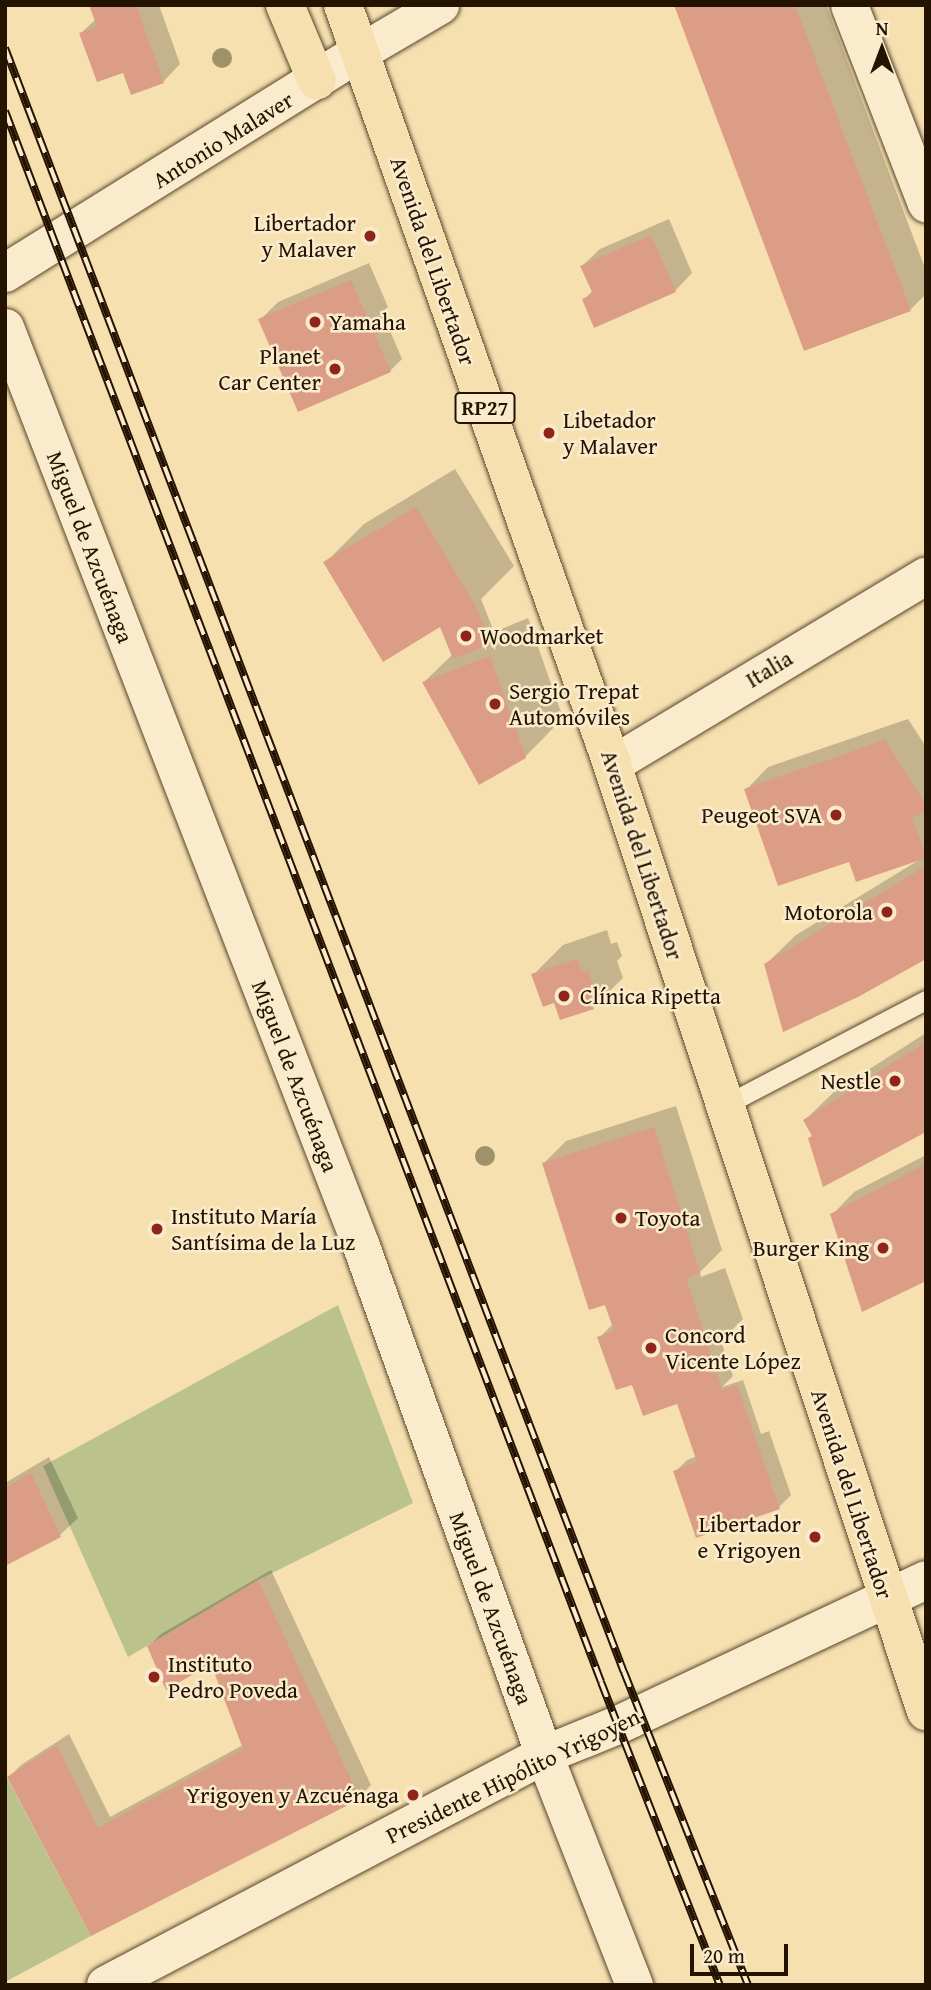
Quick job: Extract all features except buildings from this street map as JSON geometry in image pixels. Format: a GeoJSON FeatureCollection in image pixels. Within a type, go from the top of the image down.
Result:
{"type":"FeatureCollection","features":[{"type":"Feature","properties":{"kind":"main road"},"geometry":{"type":"LineString","coordinates":[[285,5],[317,81]]}},
{"type":"Feature","properties":{"kind":"main road","name":"Avenida del Libertador"},"geometry":{"type":"LineString","coordinates":[[343,5],[612,764],[926,1711]]}},
{"type":"Feature","properties":{"kind":"street","name":"Antonio Malaver"},"geometry":{"type":"LineString","coordinates":[[5,273],[440,5]]}},
{"type":"Feature","properties":{"kind":"street"},"geometry":{"type":"LineString","coordinates":[[849,5],[926,204]]}},
{"type":"Feature","properties":{"kind":"street","name":"Miguel de Azcuénaga"},"geometry":{"type":"LineString","coordinates":[[5,327],[360,1245],[544,1755],[634,1985]]}},
{"type":"Feature","properties":{"kind":"street","name":"Italia"},"geometry":{"type":"LineString","coordinates":[[612,764],[926,575]]}},
{"type":"Feature","properties":{"kind":"street","name":"Presidente Hipólito Yrigoyen"},"geometry":{"type":"LineString","coordinates":[[106,1985],[544,1755],[618,1725],[886,1596],[926,1580]]}},
{"type":"Feature","properties":{"kind":"lane"},"geometry":{"type":"LineString","coordinates":[[725,1105],[926,1000]]}},
{"type":"Feature","properties":{"kind":"green space"},"geometry":{"type":"Polygon","coordinates":[[[338,1305],[413,1503],[258,1580],[128,1657],[43,1466],[338,1305]]]}},
{"type":"Feature","properties":{"kind":"green space"},"geometry":{"type":"Polygon","coordinates":[[[5,1774],[91,1936],[5,1982],[5,1774]]]}},
{"type":"Feature","properties":{"kind":"railway"},"geometry":{"type":"LineString","coordinates":[[5,48],[624,1672],[748,1985]]}},
{"type":"Feature","properties":{"kind":"railway"},"geometry":{"type":"LineString","coordinates":[[5,111],[601,1682],[720,1985]]}},
{"type":"Feature","properties":{"kind":"place","name":"Libertador y Malaver"},"geometry":{"type":"Point","coordinates":[370,236]}},
{"type":"Feature","properties":{"kind":"place","name":"Yamaha"},"geometry":{"type":"Point","coordinates":[315,322]}},
{"type":"Feature","properties":{"kind":"place","name":"Planet Car Center"},"geometry":{"type":"Point","coordinates":[335,369]}},
{"type":"Feature","properties":{"kind":"place","name":"Libetador y Malaver"},"geometry":{"type":"Point","coordinates":[549,433]}},
{"type":"Feature","properties":{"kind":"place","name":"Woodmarket"},"geometry":{"type":"Point","coordinates":[466,636]}},
{"type":"Feature","properties":{"kind":"place","name":"Sergio Trepat Automóviles"},"geometry":{"type":"Point","coordinates":[495,704]}},
{"type":"Feature","properties":{"kind":"place","name":"Peugeot SVA"},"geometry":{"type":"Point","coordinates":[836,815]}},
{"type":"Feature","properties":{"kind":"place","name":"Motorola"},"geometry":{"type":"Point","coordinates":[887,912]}},
{"type":"Feature","properties":{"kind":"place","name":"Clínica Ripetta"},"geometry":{"type":"Point","coordinates":[564,996]}},
{"type":"Feature","properties":{"kind":"place","name":"Nestle"},"geometry":{"type":"Point","coordinates":[895,1081]}},
{"type":"Feature","properties":{"kind":"place","name":"Toyota"},"geometry":{"type":"Point","coordinates":[621,1218]}},
{"type":"Feature","properties":{"kind":"place","name":"Instituto María Santísima de la Luz"},"geometry":{"type":"Point","coordinates":[157,1229]}},
{"type":"Feature","properties":{"kind":"place","name":"Burger King"},"geometry":{"type":"Point","coordinates":[883,1248]}},
{"type":"Feature","properties":{"kind":"place","name":"Concord Vicente López"},"geometry":{"type":"Point","coordinates":[651,1348]}},
{"type":"Feature","properties":{"kind":"place","name":"Libertador e Yrigoyen"},"geometry":{"type":"Point","coordinates":[815,1537]}},
{"type":"Feature","properties":{"kind":"place","name":"Instituto Pedro Poveda"},"geometry":{"type":"Point","coordinates":[154,1677]}},
{"type":"Feature","properties":{"kind":"place","name":"Yrigoyen y Azcuénaga"},"geometry":{"type":"Point","coordinates":[413,1795]}}]}
